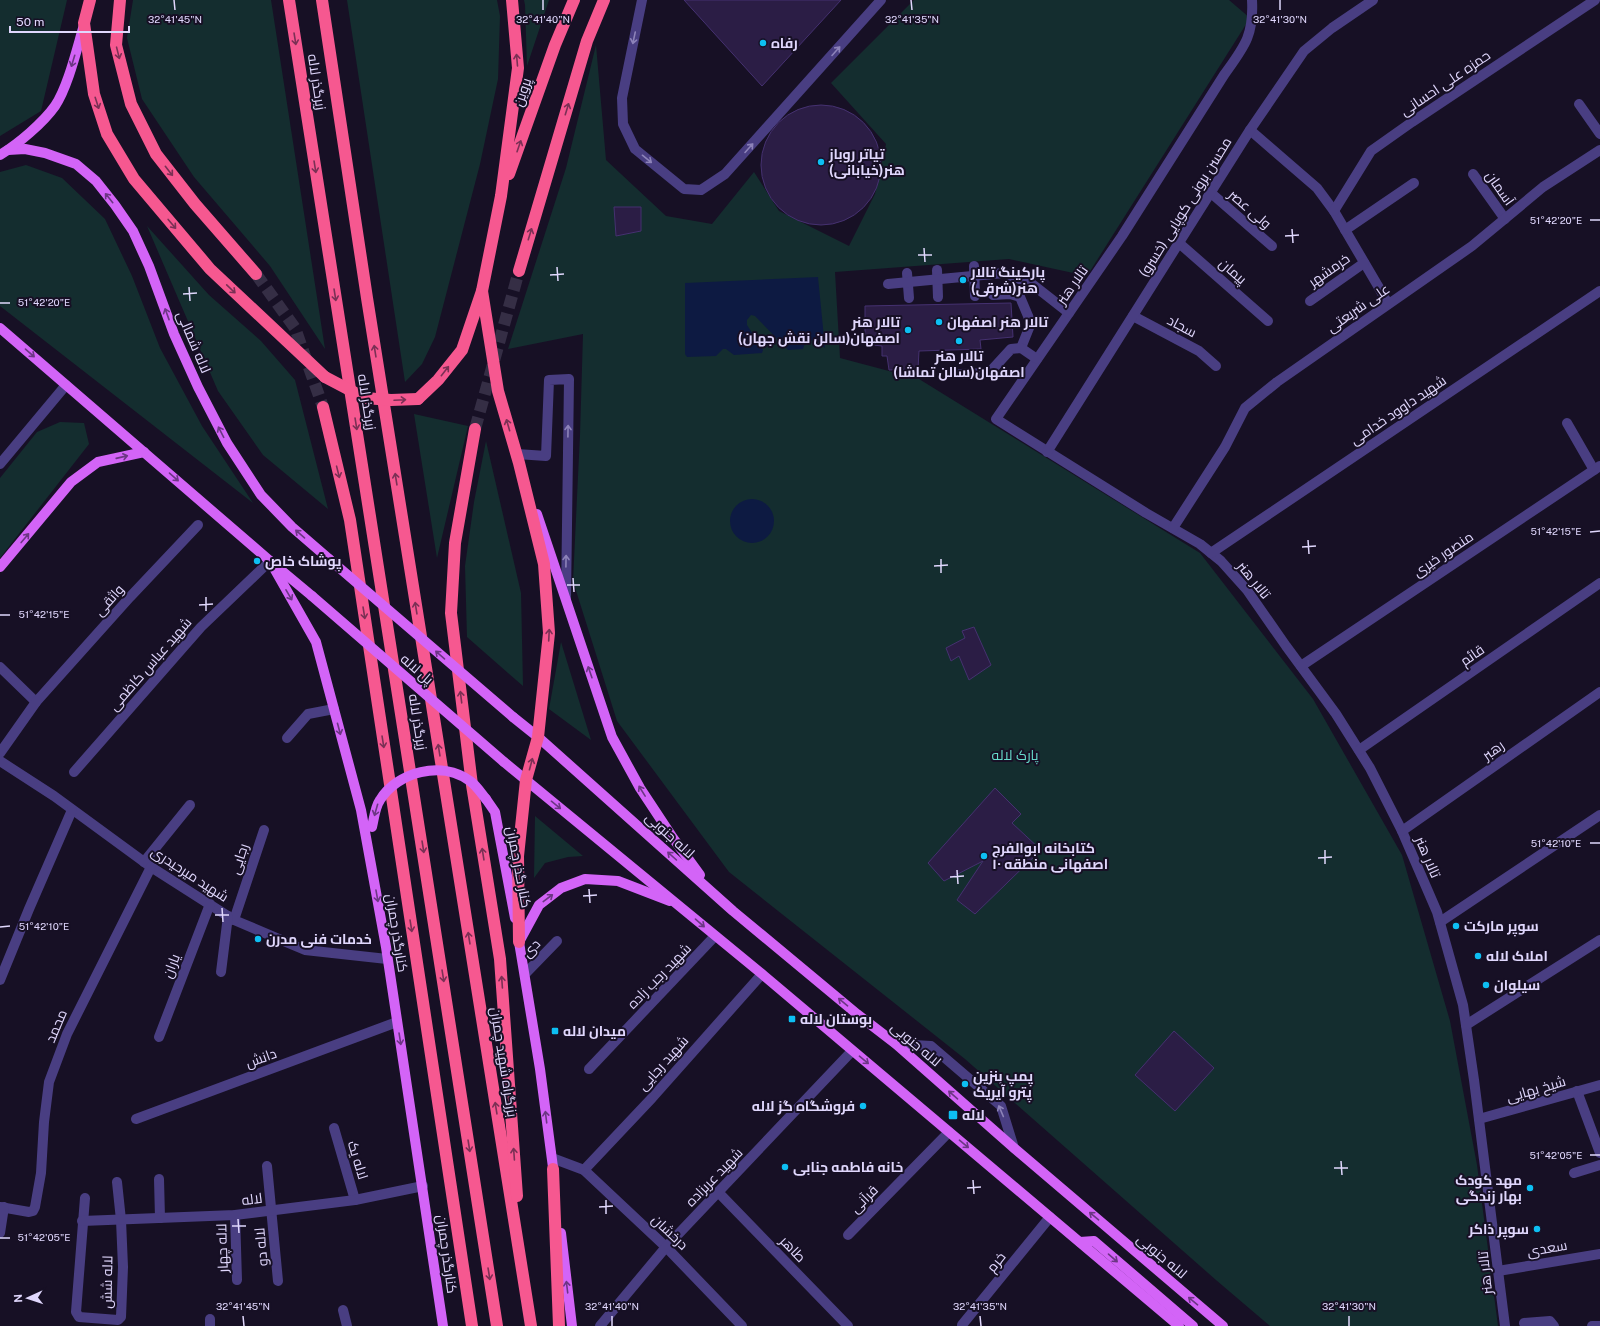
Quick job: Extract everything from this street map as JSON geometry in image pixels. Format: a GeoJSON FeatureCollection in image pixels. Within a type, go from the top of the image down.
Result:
{"type":"FeatureCollection","features":[{"type":"Feature","properties":{"kind":"highway"},"geometry":{"type":"LineString","coordinates":[[90,0],[84,23],[94,94],[107,134],[134,179],[210,269],[325,376],[364,398],[391,400],[418,399],[438,380],[462,350],[482,291],[502,196],[518,68],[512,0]]}},
{"type":"Feature","properties":{"kind":"highway"},"geometry":{"type":"LineString","coordinates":[[120,0],[116,45],[131,104],[156,154],[195,204],[256,274]]}},
{"type":"Feature","properties":{"kind":"highway","name":"زیرگذر لاله"},"geometry":{"type":"LineString","coordinates":[[289,0],[497,1326]]}},
{"type":"Feature","properties":{"kind":"highway","name":"زیرگذر لاله"},"geometry":{"type":"LineString","coordinates":[[322,0],[368,306],[447,802]]}},
{"type":"Feature","properties":{"kind":"highway","name":"پروین"},"geometry":{"type":"LineString","coordinates":[[502,196],[555,45],[574,0]]}},
{"type":"Feature","properties":{"kind":"highway"},"geometry":{"type":"LineString","coordinates":[[519,271],[587,41],[604,0]]}},
{"type":"Feature","properties":{"kind":"highway"},"geometry":{"type":"LineString","coordinates":[[482,291],[498,391],[518,458],[544,564],[549,633],[538,737],[526,780],[518,856],[519,942]]}},
{"type":"Feature","properties":{"kind":"highway"},"geometry":{"type":"LineString","coordinates":[[323,407],[350,520],[472,1326]]}},
{"type":"Feature","properties":{"kind":"highway"},"geometry":{"type":"LineString","coordinates":[[475,430],[455,543],[451,613],[472,785],[500,959],[523,1277]]}},
{"type":"Feature","properties":{"kind":"highway","name":"بزرگراه شهید چمران"},"geometry":{"type":"LineString","coordinates":[[447,802],[531,1326]]}},
{"type":"Feature","properties":{"kind":"highway"},"geometry":{"type":"LineString","coordinates":[[553,1163],[560,1326]]}},
{"type":"Feature","properties":{"kind":"highway"},"geometry":{"type":"LineString","coordinates":[[449,1174],[464,1326]]}},
{"type":"Feature","properties":{"kind":"main road"},"geometry":{"type":"LineString","coordinates":[[4,153],[39,124],[55,106],[67,80],[84,23]]}},
{"type":"Feature","properties":{"kind":"main road","name":"لاله شمالی"},"geometry":{"type":"LineString","coordinates":[[4,153],[25,149],[45,153],[76,164],[96,181],[133,231],[149,266],[174,334],[226,443],[261,495],[292,527],[329,559]]}},
{"type":"Feature","properties":{"kind":"main road"},"geometry":{"type":"LineString","coordinates":[[0,328],[270,561]]}},
{"type":"Feature","properties":{"kind":"main road"},"geometry":{"type":"LineString","coordinates":[[0,567],[72,482],[98,462],[144,452]]}},
{"type":"Feature","properties":{"kind":"main road"},"geometry":{"type":"LineString","coordinates":[[518,458],[612,737],[640,788],[673,838],[712,892]]}},
{"type":"Feature","properties":{"kind":"main road","name":"پل لاله"},"geometry":{"type":"LineString","coordinates":[[329,559],[538,737]]}},
{"type":"Feature","properties":{"kind":"main road","name":"پل لاله"},"geometry":{"type":"LineString","coordinates":[[270,561],[526,780]]}},
{"type":"Feature","properties":{"kind":"main road","name":"کنارگذر چمران"},"geometry":{"type":"LineString","coordinates":[[270,561],[316,642],[361,810],[387,959],[443,1326]]}},
{"type":"Feature","properties":{"kind":"main road","name":"لاله جنوبی"},"geometry":{"type":"LineString","coordinates":[[538,737],[712,892],[857,1014],[896,1044],[1014,1148],[1223,1326]]}},
{"type":"Feature","properties":{"kind":"main road","name":"کنار گذر چمران"},"geometry":{"type":"LineString","coordinates":[[372,873],[372,827],[379,801],[393,784],[414,773],[434,770],[453,773],[470,780],[495,812],[519,942]]}},
{"type":"Feature","properties":{"kind":"main road"},"geometry":{"type":"LineString","coordinates":[[526,780],[762,974],[1179,1326]]}},
{"type":"Feature","properties":{"kind":"main road"},"geometry":{"type":"LineString","coordinates":[[572,1326],[553,1163],[540,1069],[519,942],[539,905],[561,888],[585,879],[618,881],[678,904]]}},
{"type":"Feature","properties":{"kind":"main road"},"geometry":{"type":"LineString","coordinates":[[1080,1242],[1094,1241],[1193,1326]]}},
{"type":"Feature","properties":{"kind":"street"},"geometry":{"type":"LineString","coordinates":[[642,0],[622,98],[623,124],[635,149],[684,189],[701,190],[725,174],[881,0]]}},
{"type":"Feature","properties":{"kind":"street","name":"تالار هنر"},"geometry":{"type":"LineString","coordinates":[[1252,0],[1253,16],[1250,35],[1243,49],[1224,75],[1122,236],[996,420],[1200,544],[1221,561],[1247,590],[1336,714],[1370,768],[1402,831],[1440,922],[1463,1005],[1505,1326]]}},
{"type":"Feature","properties":{"kind":"street","name":"محسن برونی کوپایی (خسرو)"},"geometry":{"type":"LineString","coordinates":[[1047,452],[1250,130],[1304,51],[1332,28],[1373,0]]}},
{"type":"Feature","properties":{"kind":"street","name":"حمزه علی احسانی"},"geometry":{"type":"LineString","coordinates":[[1334,211],[1371,151],[1595,0]]}},
{"type":"Feature","properties":{"kind":"street"},"geometry":{"type":"LineString","coordinates":[[1579,104],[1600,134]]}},
{"type":"Feature","properties":{"kind":"street"},"geometry":{"type":"LineString","coordinates":[[1250,130],[1317,188],[1334,211],[1388,304]]}},
{"type":"Feature","properties":{"kind":"street","name":"علی شریعتی"},"geometry":{"type":"LineString","coordinates":[[1173,528],[1224,447],[1245,408],[1277,382],[1472,246],[1543,187],[1600,150]]}},
{"type":"Feature","properties":{"kind":"street","name":"آسمان"},"geometry":{"type":"LineString","coordinates":[[1473,174],[1505,219]]}},
{"type":"Feature","properties":{"kind":"street"},"geometry":{"type":"LineString","coordinates":[[1345,230],[1414,183]]}},
{"type":"Feature","properties":{"kind":"street","name":"ولی عصر"},"geometry":{"type":"LineString","coordinates":[[1211,193],[1272,246]]}},
{"type":"Feature","properties":{"kind":"street","name":"پیمان"},"geometry":{"type":"LineString","coordinates":[[1179,243],[1268,321]]}},
{"type":"Feature","properties":{"kind":"street","name":"خرمشهر"},"geometry":{"type":"LineString","coordinates":[[1310,301],[1364,263]]}},
{"type":"Feature","properties":{"kind":"street"},"geometry":{"type":"LineString","coordinates":[[888,284],[908,278],[974,271],[1004,273],[1032,284],[1069,313]]}},
{"type":"Feature","properties":{"kind":"street"},"geometry":{"type":"LineString","coordinates":[[974,271],[975,296]]}},
{"type":"Feature","properties":{"kind":"street"},"geometry":{"type":"LineString","coordinates":[[937,275],[938,297]]}},
{"type":"Feature","properties":{"kind":"street"},"geometry":{"type":"LineString","coordinates":[[908,278],[909,298]]}},
{"type":"Feature","properties":{"kind":"street","name":"شهید داوود خدامی"},"geometry":{"type":"LineString","coordinates":[[1211,553],[1600,291]]}},
{"type":"Feature","properties":{"kind":"street"},"geometry":{"type":"LineString","coordinates":[[993,295],[1010,294],[1020,297],[1032,323],[1021,348]]}},
{"type":"Feature","properties":{"kind":"street","name":"سجاد"},"geometry":{"type":"LineString","coordinates":[[1133,316],[1199,351],[1216,366]]}},
{"type":"Feature","properties":{"kind":"street"},"geometry":{"type":"LineString","coordinates":[[960,374],[990,373],[1011,349],[1021,348],[1037,359]]}},
{"type":"Feature","properties":{"kind":"street"},"geometry":{"type":"LineString","coordinates":[[518,458],[546,456],[548,380],[569,379],[566,600]]}},
{"type":"Feature","properties":{"kind":"street"},"geometry":{"type":"LineString","coordinates":[[0,464],[66,385]]}},
{"type":"Feature","properties":{"kind":"street"},"geometry":{"type":"LineString","coordinates":[[1567,423],[1597,468]]}},
{"type":"Feature","properties":{"kind":"street","name":"منصور خیری"},"geometry":{"type":"LineString","coordinates":[[1301,666],[1597,468]]}},
{"type":"Feature","properties":{"kind":"street","name":"واثقی"},"geometry":{"type":"LineString","coordinates":[[0,753],[36,702],[130,597],[198,525]]}},
{"type":"Feature","properties":{"kind":"street","name":"شهید عباس کاظمی"},"geometry":{"type":"LineString","coordinates":[[74,772],[201,627],[270,561]]}},
{"type":"Feature","properties":{"kind":"street","name":"قائم"},"geometry":{"type":"LineString","coordinates":[[1359,750],[1600,583]]}},
{"type":"Feature","properties":{"kind":"street"},"geometry":{"type":"LineString","coordinates":[[0,667],[36,702]]}},
{"type":"Feature","properties":{"kind":"street","name":"رهبر"},"geometry":{"type":"LineString","coordinates":[[1402,831],[1600,692]]}},
{"type":"Feature","properties":{"kind":"street"},"geometry":{"type":"LineString","coordinates":[[287,738],[308,714],[334,709]]}},
{"type":"Feature","properties":{"kind":"street","name":"شهید میرحیدری"},"geometry":{"type":"LineString","coordinates":[[0,761],[148,864],[231,918],[305,950],[387,959]]}},
{"type":"Feature","properties":{"kind":"street","name":"محمد"},"geometry":{"type":"LineString","coordinates":[[2,1207],[28,1212],[33,1211],[35,1207],[41,1173],[44,1122],[49,1082],[67,1034],[148,864],[190,805]]}},
{"type":"Feature","properties":{"kind":"street"},"geometry":{"type":"LineString","coordinates":[[0,980],[72,810]]}},
{"type":"Feature","properties":{"kind":"street"},"geometry":{"type":"LineString","coordinates":[[1440,922],[1600,815]]}},
{"type":"Feature","properties":{"kind":"street","name":"رجایی"},"geometry":{"type":"LineString","coordinates":[[221,972],[231,918],[264,830]]}},
{"type":"Feature","properties":{"kind":"street","name":"یاران"},"geometry":{"type":"LineString","coordinates":[[159,1037],[210,904]]}},
{"type":"Feature","properties":{"kind":"street","name":"شهید رجب زاده"},"geometry":{"type":"LineString","coordinates":[[589,1069],[715,936]]}},
{"type":"Feature","properties":{"kind":"street"},"geometry":{"type":"LineString","coordinates":[[1466,1025],[1600,940]]}},
{"type":"Feature","properties":{"kind":"street","name":"دی"},"geometry":{"type":"LineString","coordinates":[[525,974],[557,941]]}},
{"type":"Feature","properties":{"kind":"street","name":"شهید رجایی"},"geometry":{"type":"LineString","coordinates":[[584,1170],[657,1092],[762,974]]}},
{"type":"Feature","properties":{"kind":"street","name":"دانش"},"geometry":{"type":"LineString","coordinates":[[136,1119],[397,1022]]}},
{"type":"Feature","properties":{"kind":"street"},"geometry":{"type":"LineString","coordinates":[[896,1044],[931,1046],[1001,1106],[1014,1148]]}},
{"type":"Feature","properties":{"kind":"street","name":"شهید عربزاده"},"geometry":{"type":"LineString","coordinates":[[600,1326],[666,1247],[852,1051]]}},
{"type":"Feature","properties":{"kind":"street","name":"شیخ بهایی"},"geometry":{"type":"LineString","coordinates":[[1479,1119],[1600,1085]]}},
{"type":"Feature","properties":{"kind":"street"},"geometry":{"type":"LineString","coordinates":[[1578,1091],[1600,1153]]}},
{"type":"Feature","properties":{"kind":"street","name":"لاله یک"},"geometry":{"type":"LineString","coordinates":[[334,1128],[355,1200]]}},
{"type":"Feature","properties":{"kind":"street","name":"قرآنی"},"geometry":{"type":"LineString","coordinates":[[848,1234],[949,1132]]}},
{"type":"Feature","properties":{"kind":"street","name":"درخشان"},"geometry":{"type":"LineString","coordinates":[[553,1163],[573,1166],[584,1170],[666,1247],[742,1326]]}},
{"type":"Feature","properties":{"kind":"street"},"geometry":{"type":"LineString","coordinates":[[1574,1172],[1600,1165]]}},
{"type":"Feature","properties":{"kind":"street","name":"لاله دو"},"geometry":{"type":"LineString","coordinates":[[267,1166],[278,1281]]}},
{"type":"Feature","properties":{"kind":"street"},"geometry":{"type":"LineString","coordinates":[[159,1179],[160,1218]]}},
{"type":"Feature","properties":{"kind":"street"},"geometry":{"type":"LineString","coordinates":[[117,1182],[121,1220]]}},
{"type":"Feature","properties":{"kind":"street","name":"لاله"},"geometry":{"type":"LineString","coordinates":[[82,1221],[235,1215],[355,1200],[422,1186]]}},
{"type":"Feature","properties":{"kind":"street","name":"طاهر"},"geometry":{"type":"LineString","coordinates":[[718,1192],[848,1326]]}},
{"type":"Feature","properties":{"kind":"street"},"geometry":{"type":"LineString","coordinates":[[82,1221],[85,1198]]}},
{"type":"Feature","properties":{"kind":"street"},"geometry":{"type":"LineString","coordinates":[[0,1233],[2,1207]]}},
{"type":"Feature","properties":{"kind":"street","name":"لاله چهار"},"geometry":{"type":"LineString","coordinates":[[235,1215],[237,1280]]}},
{"type":"Feature","properties":{"kind":"street","name":"خرم"},"geometry":{"type":"LineString","coordinates":[[962,1325],[1050,1217]]}},
{"type":"Feature","properties":{"kind":"street","name":"لاله شش"},"geometry":{"type":"LineString","coordinates":[[82,1221],[76,1312],[79,1317],[120,1319],[123,1267],[121,1220]]}},
{"type":"Feature","properties":{"kind":"street","name":"سعدی"},"geometry":{"type":"LineString","coordinates":[[1498,1271],[1600,1254]]}},
{"type":"Feature","properties":{"kind":"street"},"geometry":{"type":"LineString","coordinates":[[343,1310],[347,1326]]}},
{"type":"Feature","properties":{"kind":"street"},"geometry":{"type":"LineString","coordinates":[[1524,1323],[1550,1321],[1554,1326]]}},
{"type":"Feature","properties":{"kind":"street"},"geometry":{"type":"LineString","coordinates":[[1592,1326],[1600,1326]]}},
{"type":"Feature","properties":{"kind":"green space"},"geometry":{"type":"Polygon","coordinates":[[[0,0],[67,0],[41,111],[0,136],[0,0]]]}},
{"type":"Feature","properties":{"kind":"green space"},"geometry":{"type":"Polygon","coordinates":[[[133,0],[271,0],[325,349],[270,266],[194,177],[142,99],[127,38],[133,0]]]}},
{"type":"Feature","properties":{"kind":"green space"},"geometry":{"type":"Polygon","coordinates":[[[347,0],[497,0],[500,16],[498,79],[480,164],[435,337],[422,364],[405,382],[347,0]]]}},
{"type":"Feature","properties":{"kind":"green space"},"geometry":{"type":"Polygon","coordinates":[[[524,0],[549,0],[527,66],[525,5],[524,0]]]}},
{"type":"Feature","properties":{"kind":"green space","name":"پارک لاله"},"geometry":{"type":"Polygon","coordinates":[[[914,0],[1229,0],[1250,18],[1087,276],[1009,259],[835,272],[840,358],[919,379],[1200,553],[1313,699],[1402,855],[1450,1021],[1477,1165],[1498,1326],[1270,1326],[965,1059],[729,872],[617,721],[573,581],[583,334],[508,349],[566,168],[596,45],[606,160],[666,216],[712,224],[754,172],[779,211],[849,246],[875,194],[886,144],[831,83],[914,0]]]}},
{"type":"Feature","properties":{"kind":"green space"},"geometry":{"type":"Polygon","coordinates":[[[26,165],[62,178],[105,219],[132,276],[160,348],[202,426],[253,503],[0,306],[0,172],[26,165]]]}},
{"type":"Feature","properties":{"kind":"green space"},"geometry":{"type":"Polygon","coordinates":[[[147,226],[209,295],[261,341],[295,380],[328,509],[263,455],[218,391],[147,226]]]}},
{"type":"Feature","properties":{"kind":"green space"},"geometry":{"type":"Polygon","coordinates":[[[414,414],[468,426],[437,558],[414,414]]]}},
{"type":"Feature","properties":{"kind":"green space"},"geometry":{"type":"Polygon","coordinates":[[[60,422],[84,423],[89,444],[0,558],[0,478],[37,432],[60,422]]]}},
{"type":"Feature","properties":{"kind":"green space"},"geometry":{"type":"Polygon","coordinates":[[[486,441],[521,593],[523,686],[467,637],[465,566],[474,502],[486,441]]]}},
{"type":"Feature","properties":{"kind":"green space"},"geometry":{"type":"Polygon","coordinates":[[[561,642],[591,740],[549,709],[561,642]]]}},
{"type":"Feature","properties":{"kind":"green space"},"geometry":{"type":"Polygon","coordinates":[[[535,816],[583,856],[568,857],[545,863],[534,878],[535,816]]]}},
{"type":"Feature","properties":{"kind":"water"},"geometry":{"type":"Polygon","coordinates":[[[818,277],[825,348],[813,340],[805,343],[803,349],[788,350],[755,316],[751,315],[747,320],[747,325],[763,350],[762,353],[734,355],[726,349],[723,349],[716,356],[687,357],[685,354],[685,283],[818,277]]]}},
{"type":"Feature","properties":{"kind":"water"},"geometry":{"type":"Polygon","coordinates":[[[748,499],[756,499],[768,505],[774,517],[774,525],[768,537],[756,543],[748,543],[736,537],[730,525],[730,517],[736,505],[748,499]]]}},
{"type":"Feature","properties":{"kind":"building","name":"رفاه"},"geometry":{"type":"Polygon","coordinates":[[[684,0],[841,0],[762,86],[684,0]]]}},
{"type":"Feature","properties":{"kind":"building","name":"تیاتر روباز هنر(خیابانی)"},"geometry":{"type":"Polygon","coordinates":[[[821,105],[833,106],[844,110],[854,115],[863,123],[871,132],[876,142],[880,153],[880,177],[876,188],[871,198],[863,207],[854,215],[844,220],[833,224],[821,225],[809,224],[798,220],[788,215],[779,207],[771,198],[766,188],[762,177],[761,165],[762,153],[766,142],[771,132],[779,123],[788,115],[798,110],[809,106],[821,105]]]}},
{"type":"Feature","properties":{"kind":"building"},"geometry":{"type":"Polygon","coordinates":[[[614,207],[641,207],[641,231],[616,236],[614,207]]]}},
{"type":"Feature","properties":{"kind":"building","name":"تالار هنر اصفهان"},"geometry":{"type":"Polygon","coordinates":[[[1011,303],[1013,337],[980,340],[981,349],[919,351],[918,369],[889,370],[887,356],[882,356],[882,346],[865,344],[865,306],[1011,303]]]}},
{"type":"Feature","properties":{"kind":"building"},"geometry":{"type":"Polygon","coordinates":[[[974,627],[991,665],[969,680],[959,656],[951,661],[946,648],[965,638],[962,631],[974,627]]]}},
{"type":"Feature","properties":{"kind":"building","name":"کتابخانه ابوالفرج اصفهانی منطقه ۱۰"},"geometry":{"type":"Polygon","coordinates":[[[995,788],[1021,814],[1012,823],[1041,850],[975,914],[957,900],[983,861],[944,881],[928,863],[995,788]]]}},
{"type":"Feature","properties":{"kind":"building"},"geometry":{"type":"Polygon","coordinates":[[[1174,1031],[1214,1068],[1175,1111],[1135,1075],[1174,1031]]]}},
{"type":"Feature","properties":{"kind":"tunnel"},"geometry":{"type":"LineString","coordinates":[[475,429],[519,271]]}},
{"type":"Feature","properties":{"kind":"tunnel"},"geometry":{"type":"LineString","coordinates":[[256,274],[295,328],[323,407]]}},
{"type":"Feature","properties":{"kind":"place","name":"رفاه"},"geometry":{"type":"Point","coordinates":[763,43]}},
{"type":"Feature","properties":{"kind":"place","name":"تیاتر روباز هنر(خیابانی)"},"geometry":{"type":"Point","coordinates":[821,162]}},
{"type":"Feature","properties":{"kind":"place","name":"پارکینگ تالار هنر(شرقی)"},"geometry":{"type":"Point","coordinates":[963,280]}},
{"type":"Feature","properties":{"kind":"place","name":"تالار هنر اصفهان"},"geometry":{"type":"Point","coordinates":[939,322]}},
{"type":"Feature","properties":{"kind":"place","name":"تالار هنر اصفهان(سالن نقش جهان)"},"geometry":{"type":"Point","coordinates":[908,330]}},
{"type":"Feature","properties":{"kind":"place","name":"تالار هنر اصفهان(سالن تماشا)"},"geometry":{"type":"Point","coordinates":[959,341]}},
{"type":"Feature","properties":{"kind":"place","name":"پوشاک خاص"},"geometry":{"type":"Point","coordinates":[257,561]}},
{"type":"Feature","properties":{"kind":"place","name":"کتابخانه ابوالفرج اصفهانی منطقه ۱۰"},"geometry":{"type":"Point","coordinates":[984,856]}},
{"type":"Feature","properties":{"kind":"place","name":"سوپر مارکت"},"geometry":{"type":"Point","coordinates":[1456,926]}},
{"type":"Feature","properties":{"kind":"place","name":"خدمات فنی مدرن"},"geometry":{"type":"Point","coordinates":[258,939]}},
{"type":"Feature","properties":{"kind":"place","name":"املاک لاله"},"geometry":{"type":"Point","coordinates":[1478,956]}},
{"type":"Feature","properties":{"kind":"place","name":"سیلوان"},"geometry":{"type":"Point","coordinates":[1486,985]}},
{"type":"Feature","properties":{"kind":"place","name":"بوستان لاله"},"geometry":{"type":"Point","coordinates":[792,1019]}},
{"type":"Feature","properties":{"kind":"place","name":"میدان لاله"},"geometry":{"type":"Point","coordinates":[555,1031]}},
{"type":"Feature","properties":{"kind":"place","name":"پمپ بنزین پترو آیریک"},"geometry":{"type":"Point","coordinates":[965,1084]}},
{"type":"Feature","properties":{"kind":"place","name":"فروشگاه گز لاله"},"geometry":{"type":"Point","coordinates":[863,1106]}},
{"type":"Feature","properties":{"kind":"place","name":"لاله"},"geometry":{"type":"Point","coordinates":[953,1115]}},
{"type":"Feature","properties":{"kind":"place","name":"خانه فاطمه جنابی"},"geometry":{"type":"Point","coordinates":[785,1167]}},
{"type":"Feature","properties":{"kind":"place","name":"مهد کودک بهار زندگی"},"geometry":{"type":"Point","coordinates":[1530,1188]}},
{"type":"Feature","properties":{"kind":"place","name":"سوپر ذاکر"},"geometry":{"type":"Point","coordinates":[1537,1229]}}]}
